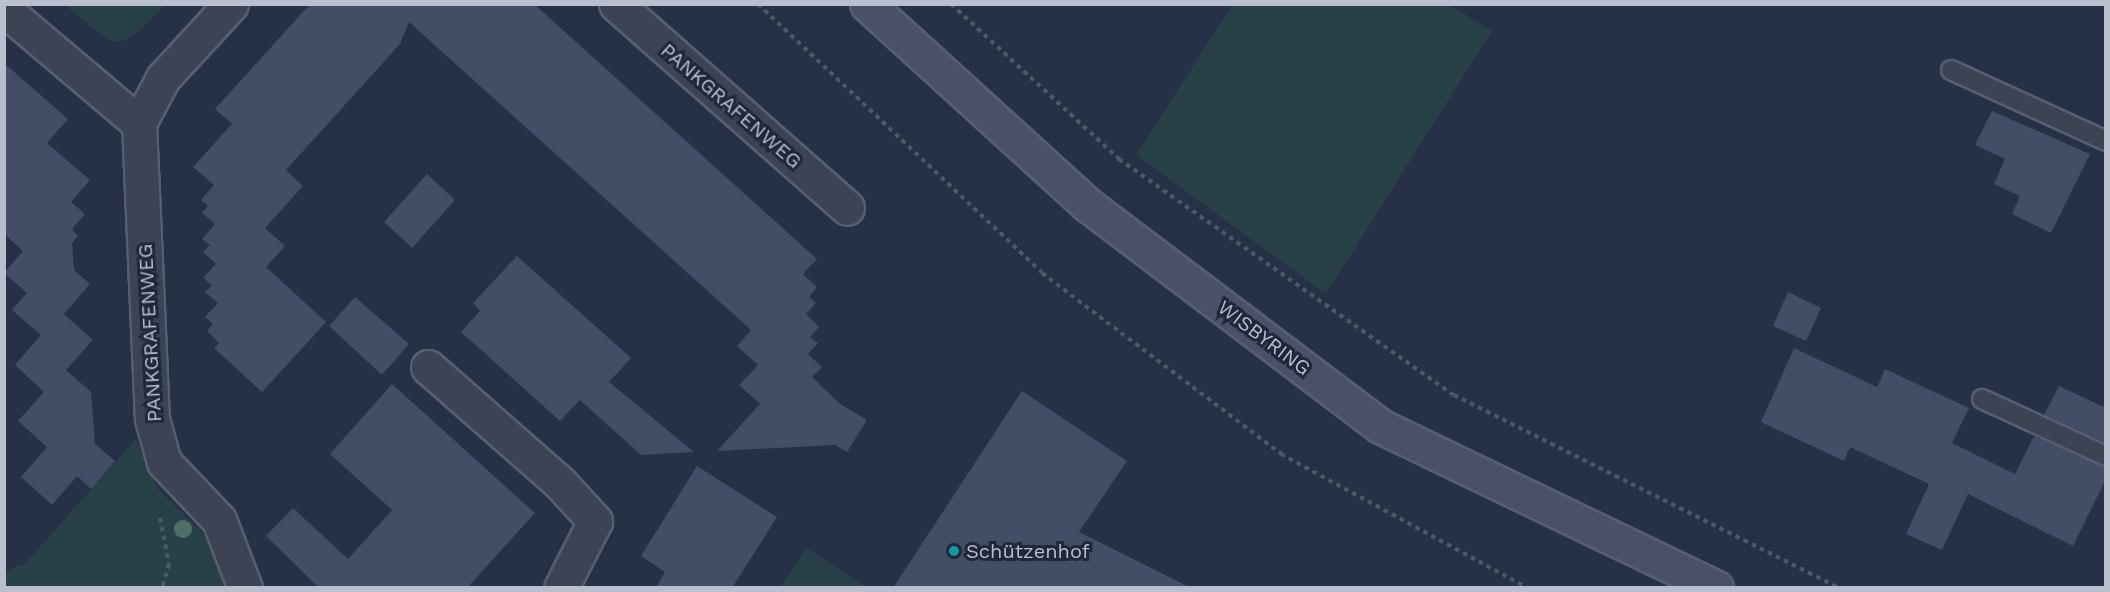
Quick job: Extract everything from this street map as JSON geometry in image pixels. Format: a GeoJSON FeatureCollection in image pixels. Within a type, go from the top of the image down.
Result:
{"type":"FeatureCollection","features":[{"type":"Feature","properties":{"kind":"main road","name":"WISBYRING"},"geometry":{"type":"LineString","coordinates":[[867,4],[1088,205],[1380,426],[1716,588]]}},
{"type":"Feature","properties":{"kind":"street"},"geometry":{"type":"LineString","coordinates":[[4,15],[11,15],[139,123],[163,78],[231,4]]}},
{"type":"Feature","properties":{"kind":"street","name":"PANKGRAFENWEG"},"geometry":{"type":"LineString","coordinates":[[616,4],[847,208]]}},
{"type":"Feature","properties":{"kind":"street","name":"PANKGRAFENWEG"},"geometry":{"type":"LineString","coordinates":[[139,123],[152,419],[164,462],[219,520],[245,588]]}},
{"type":"Feature","properties":{"kind":"street"},"geometry":{"type":"LineString","coordinates":[[428,368],[560,483],[595,521],[561,588]]}},
{"type":"Feature","properties":{"kind":"lane"},"geometry":{"type":"LineString","coordinates":[[1951,70],[2106,141]]}},
{"type":"Feature","properties":{"kind":"lane"},"geometry":{"type":"LineString","coordinates":[[1982,399],[2106,456]]}},
{"type":"Feature","properties":{"kind":"path"},"geometry":{"type":"LineString","coordinates":[[758,4],[1042,273],[1281,454],[1528,588]]}},
{"type":"Feature","properties":{"kind":"path"},"geometry":{"type":"LineString","coordinates":[[951,4],[1119,159],[1454,395],[1840,588]]}},
{"type":"Feature","properties":{"kind":"path"},"geometry":{"type":"LineString","coordinates":[[162,588],[169,564],[165,532],[155,502],[164,462]]}},
{"type":"Feature","properties":{"kind":"shaded area"},"geometry":{"type":"Polygon","coordinates":[[[64,5],[165,5],[136,34],[120,42],[108,40],[64,5]]]}},
{"type":"Feature","properties":{"kind":"shaded area"},"geometry":{"type":"Polygon","coordinates":[[[1232,5],[1450,5],[1492,31],[1326,294],[1136,155],[1232,5]]]}},
{"type":"Feature","properties":{"kind":"shaded area"},"geometry":{"type":"Polygon","coordinates":[[[136,439],[158,489],[201,531],[214,550],[226,587],[5,588],[5,572],[25,563],[136,439]]]}},
{"type":"Feature","properties":{"kind":"shaded area"},"geometry":{"type":"Polygon","coordinates":[[[807,548],[866,587],[780,587],[807,548]]]}},
{"type":"Feature","properties":{"kind":"building"},"geometry":{"type":"Polygon","coordinates":[[[310,4],[534,4],[817,259],[803,274],[817,287],[809,297],[816,303],[806,314],[819,327],[810,337],[818,343],[808,354],[822,367],[812,377],[840,404],[867,420],[847,452],[835,445],[717,451],[760,404],[739,385],[758,365],[737,346],[751,330],[409,22],[400,44],[286,170],[303,186],[265,228],[285,246],[266,267],[326,322],[262,392],[214,348],[219,343],[207,331],[213,324],[205,317],[218,303],[205,292],[212,285],[203,278],[216,264],[203,252],[210,245],[202,239],[215,224],[202,213],[208,206],[201,200],[214,185],[193,167],[232,124],[215,109],[310,4]]]}},
{"type":"Feature","properties":{"kind":"building"},"geometry":{"type":"Polygon","coordinates":[[[4,63],[68,119],[47,143],[90,180],[71,202],[85,214],[72,229],[78,236],[72,243],[74,270],[90,284],[64,314],[93,340],[66,370],[91,392],[95,444],[115,461],[91,489],[77,476],[52,505],[21,477],[47,447],[18,421],[44,392],[15,365],[41,335],[12,310],[27,293],[4,273],[23,251],[4,234],[4,63]]]}},
{"type":"Feature","properties":{"kind":"building"},"geometry":{"type":"Polygon","coordinates":[[[1992,111],[2090,154],[2051,233],[2012,214],[2020,196],[1994,184],[2005,159],[1975,145],[1992,111]]]}},
{"type":"Feature","properties":{"kind":"building"},"geometry":{"type":"Polygon","coordinates":[[[427,174],[455,200],[412,248],[384,222],[427,174]]]}},
{"type":"Feature","properties":{"kind":"building"},"geometry":{"type":"Polygon","coordinates":[[[517,256],[631,358],[609,382],[694,452],[641,455],[580,400],[560,421],[461,332],[480,311],[473,303],[517,256]]]}},
{"type":"Feature","properties":{"kind":"building"},"geometry":{"type":"Polygon","coordinates":[[[1788,292],[1821,308],[1806,341],[1773,326],[1788,292]]]}},
{"type":"Feature","properties":{"kind":"building"},"geometry":{"type":"Polygon","coordinates":[[[355,297],[409,344],[382,375],[329,326],[355,297]]]}},
{"type":"Feature","properties":{"kind":"building"},"geometry":{"type":"Polygon","coordinates":[[[1794,348],[1877,387],[1885,369],[1969,408],[1952,443],[2015,474],[2034,436],[2106,467],[2106,479],[2073,546],[1968,494],[1942,550],[1906,534],[1929,484],[1850,447],[1844,461],[1761,422],[1794,348]]]}},
{"type":"Feature","properties":{"kind":"building"},"geometry":{"type":"Polygon","coordinates":[[[392,384],[535,513],[467,588],[319,588],[266,536],[293,508],[348,559],[392,510],[330,454],[392,384]]]}},
{"type":"Feature","properties":{"kind":"building"},"geometry":{"type":"Polygon","coordinates":[[[2059,386],[2106,408],[2106,443],[2044,415],[2059,386]]]}},
{"type":"Feature","properties":{"kind":"building"},"geometry":{"type":"Polygon","coordinates":[[[1022,391],[1127,461],[1079,532],[1191,588],[893,588],[1022,391]]]}},
{"type":"Feature","properties":{"kind":"building"},"geometry":{"type":"Polygon","coordinates":[[[697,466],[777,517],[732,588],[656,588],[665,572],[641,556],[697,466]]]}},
{"type":"Feature","properties":{"kind":"place","name":"Schützenhof"},"geometry":{"type":"Point","coordinates":[954,551]}}]}
